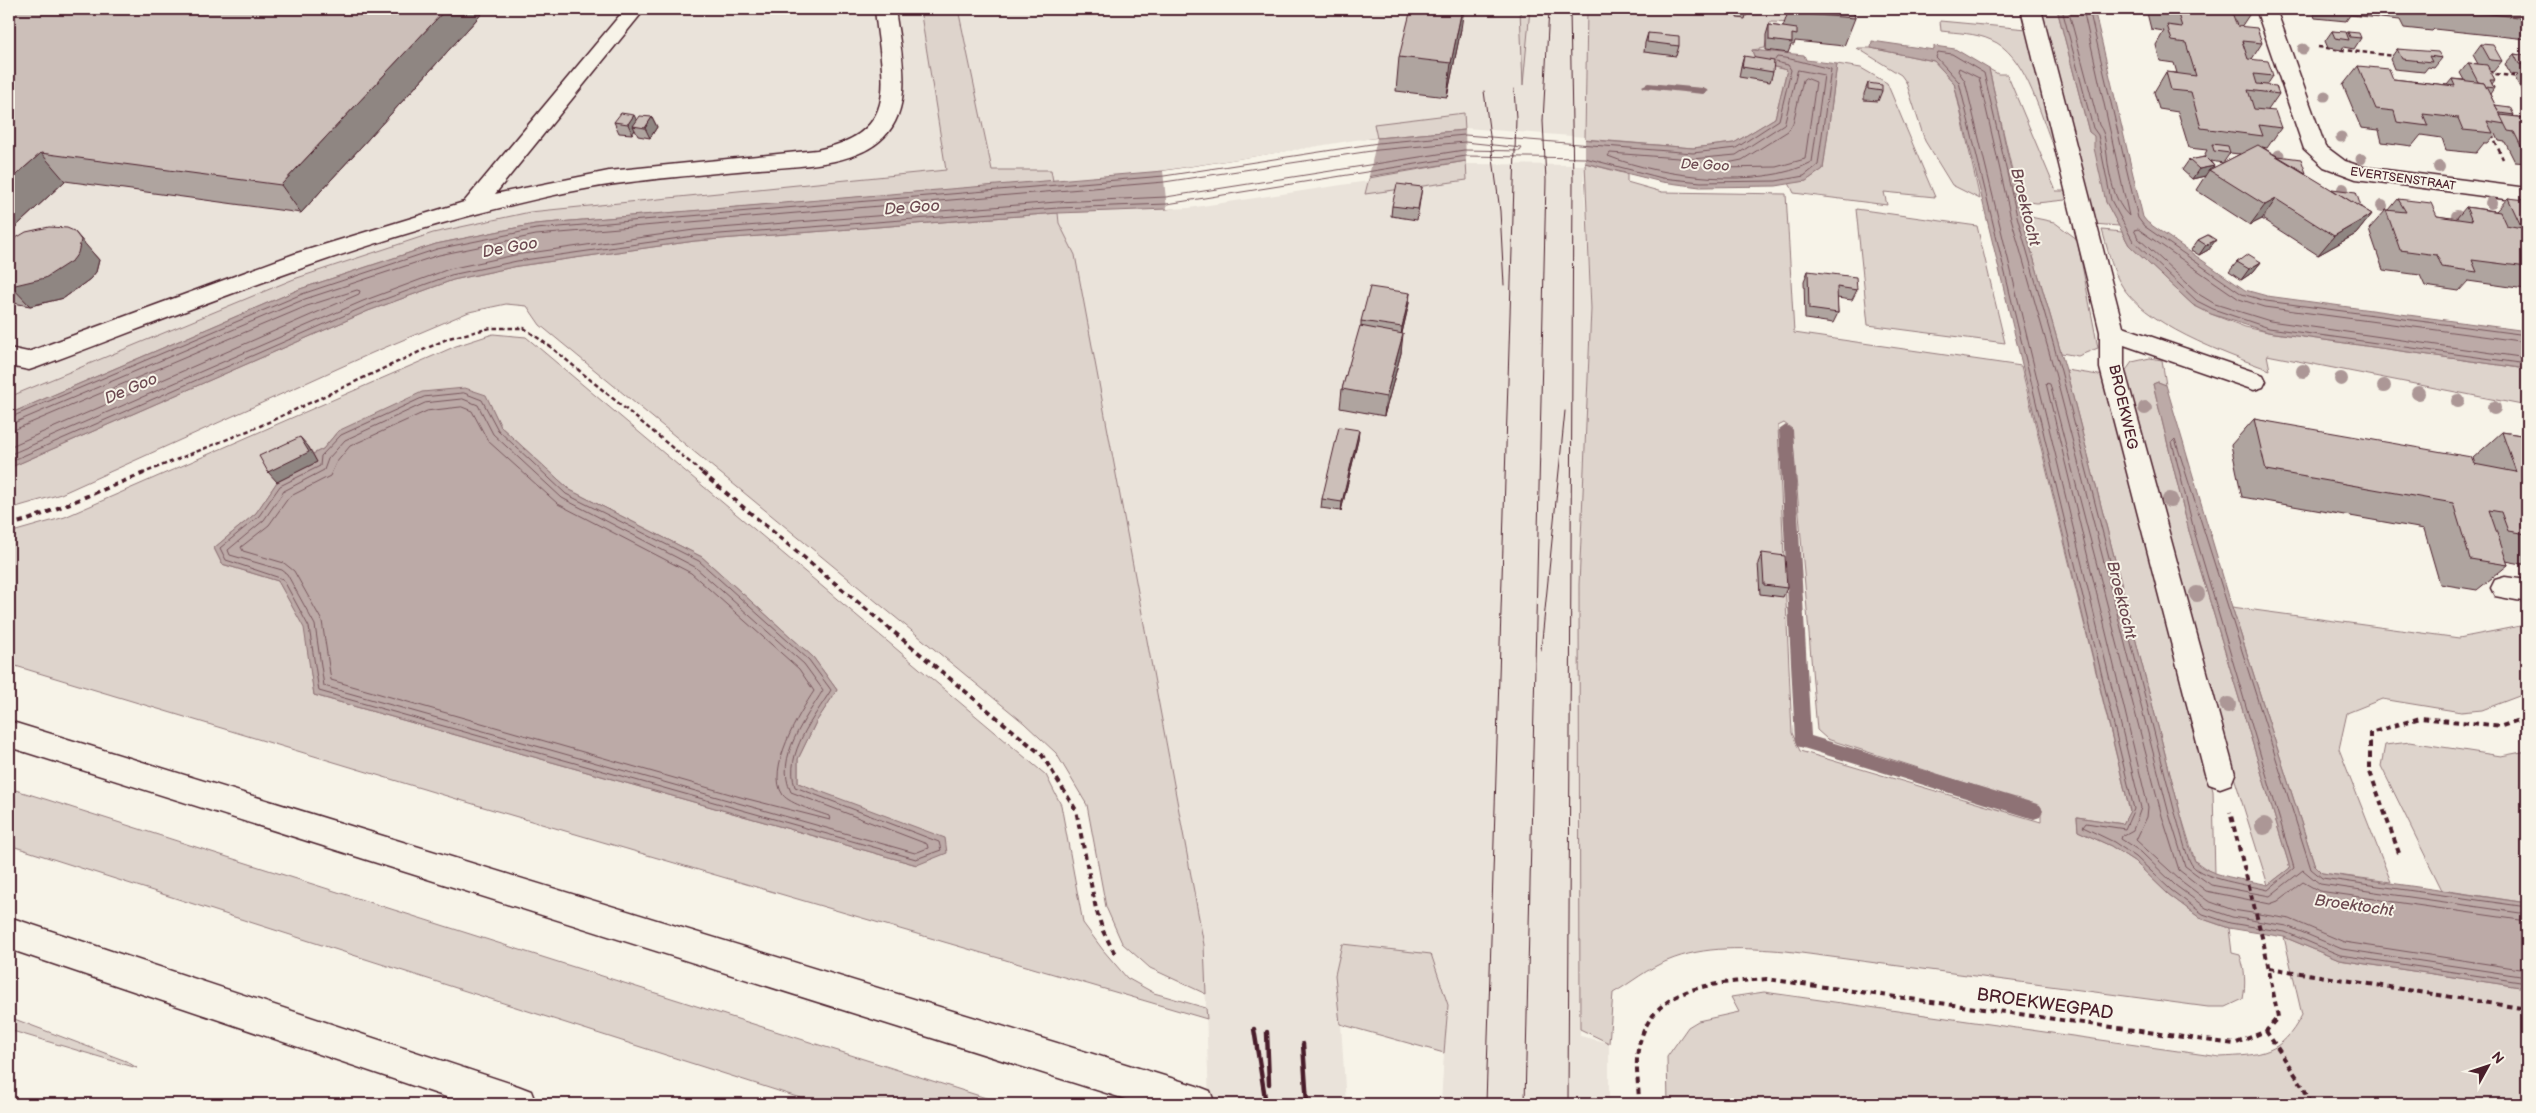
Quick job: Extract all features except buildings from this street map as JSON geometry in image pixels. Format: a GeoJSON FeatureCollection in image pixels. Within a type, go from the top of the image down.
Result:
{"type":"FeatureCollection","features":[{"type":"Feature","properties":{"kind":"main road"},"geometry":{"type":"LineString","coordinates":[[472,208],[635,9]]}},
{"type":"Feature","properties":{"kind":"main road"},"geometry":{"type":"LineString","coordinates":[[9,357],[28,361],[379,233],[472,208],[590,181],[810,157],[859,145],[879,130],[889,112],[892,88],[885,9]]}},
{"type":"Feature","properties":{"kind":"main road","name":"BROEKWEG"},"geometry":{"type":"LineString","coordinates":[[2031,9],[2112,332],[2112,368],[2220,774]]}},
{"type":"Feature","properties":{"kind":"main road","name":"EVERTSENSTRAAT"},"geometry":{"type":"LineString","coordinates":[[2266,9],[2315,150],[2328,162],[2342,170],[2363,174],[2523,195]]}},
{"type":"Feature","properties":{"kind":"main road"},"geometry":{"type":"LineString","coordinates":[[2112,332],[2254,381]]}},
{"type":"Feature","properties":{"kind":"main road"},"geometry":{"type":"LineString","coordinates":[[9,734],[297,822],[562,907],[1197,1104]]}},
{"type":"Feature","properties":{"kind":"main road"},"geometry":{"type":"LineString","coordinates":[[9,932],[518,1104]]}},
{"type":"Feature","properties":{"kind":"path"},"geometry":{"type":"LineString","coordinates":[[2278,43],[2400,57]]}},
{"type":"Feature","properties":{"kind":"path"},"geometry":{"type":"LineString","coordinates":[[2482,73],[2527,78]]}},
{"type":"Feature","properties":{"kind":"path"},"geometry":{"type":"LineString","coordinates":[[2488,126],[2523,195]]}},
{"type":"Feature","properties":{"kind":"path"},"geometry":{"type":"LineString","coordinates":[[9,525],[28,520],[260,426],[449,338],[491,328],[524,328],[552,348],[1042,755],[1076,810],[1096,909],[1103,932],[1115,954]]}},
{"type":"Feature","properties":{"kind":"path"},"geometry":{"type":"LineString","coordinates":[[2399,853],[2370,772],[2370,733],[2420,718],[2502,726],[2527,717]]}},
{"type":"Feature","properties":{"kind":"path"},"geometry":{"type":"LineString","coordinates":[[2220,774],[2264,944],[2278,1017],[2266,1031],[2304,1088],[2310,1104]]}},
{"type":"Feature","properties":{"kind":"path"},"geometry":{"type":"LineString","coordinates":[[2269,968],[2527,1009]]}},
{"type":"Feature","properties":{"kind":"path","name":"BROEKWEGPAD"},"geometry":{"type":"LineString","coordinates":[[1639,1104],[1638,1050],[1646,1022],[1659,1008],[1680,993],[1714,983],[1767,979],[2234,1044],[2266,1031]]}},
{"type":"Feature","properties":{"kind":"shaded area"},"geometry":{"type":"Polygon","coordinates":[[[9,9],[920,9],[950,189],[535,224],[9,414],[9,9]]]}},
{"type":"Feature","properties":{"kind":"shaded area"},"geometry":{"type":"Polygon","coordinates":[[[920,9],[958,9],[992,170],[1051,170],[1053,181],[535,224],[436,244],[300,289],[9,414],[9,397],[294,279],[433,233],[530,212],[946,170],[920,9]]]}},
{"type":"Feature","properties":{"kind":"shaded area"},"geometry":{"type":"Polygon","coordinates":[[[958,9],[1587,9],[1584,182],[1591,309],[1579,585],[1580,1036],[1609,1043],[1609,1104],[1441,1104],[1444,1053],[1341,1024],[1346,1104],[1209,1104],[1204,945],[1075,256],[1059,223],[1058,213],[995,185],[958,9]]]}},
{"type":"Feature","properties":{"kind":"shaded area"},"geometry":{"type":"Polygon","coordinates":[[[1520,9],[1530,9],[1523,85],[1520,9]]]}},
{"type":"Feature","properties":{"kind":"shaded area"},"geometry":{"type":"Polygon","coordinates":[[[1587,9],[1792,9],[1798,23],[1770,22],[1765,48],[1752,50],[1756,63],[1787,70],[1775,118],[1734,143],[1693,148],[1585,139],[1587,9]]]}},
{"type":"Feature","properties":{"kind":"shaded area"},"geometry":{"type":"Polygon","coordinates":[[[2041,9],[2057,9],[2089,132],[2094,135],[2106,202],[2119,226],[2093,224],[2041,9]]]}},
{"type":"Feature","properties":{"kind":"shaded area"},"geometry":{"type":"Polygon","coordinates":[[[1940,21],[2027,29],[2055,142],[2051,141],[2029,84],[2013,57],[2003,47],[1991,40],[1979,36],[1941,31],[1940,21]]]}},
{"type":"Feature","properties":{"kind":"shaded area"},"geometry":{"type":"Polygon","coordinates":[[[1857,48],[1871,48],[1934,61],[1954,83],[1980,199],[1952,185],[1925,141],[1906,82],[1901,75],[1857,48]]]}},
{"type":"Feature","properties":{"kind":"shaded area"},"geometry":{"type":"Polygon","coordinates":[[[1837,64],[1861,68],[1887,83],[1935,197],[1884,192],[1887,205],[1794,193],[1789,183],[1806,181],[1823,169],[1837,64]]]}},
{"type":"Feature","properties":{"kind":"shaded area"},"geometry":{"type":"Polygon","coordinates":[[[1989,69],[1998,74],[2007,74],[2056,191],[2066,191],[2067,198],[2065,200],[2037,203],[2019,201],[1989,69]]]}},
{"type":"Feature","properties":{"kind":"shaded area"},"geometry":{"type":"Polygon","coordinates":[[[1464,113],[1465,130],[1377,138],[1374,124],[1464,113]]]}},
{"type":"Feature","properties":{"kind":"shaded area"},"geometry":{"type":"Polygon","coordinates":[[[1466,161],[1467,180],[1365,194],[1369,178],[1466,161]]]}},
{"type":"Feature","properties":{"kind":"shaded area"},"geometry":{"type":"Polygon","coordinates":[[[1585,163],[1627,174],[1627,182],[1662,192],[1786,194],[1794,333],[2021,366],[2130,811],[2123,824],[2077,817],[2078,831],[2111,846],[2134,861],[2168,894],[2200,918],[2229,928],[2232,953],[2240,955],[2243,966],[2245,982],[2243,999],[2226,1007],[2208,1007],[1786,951],[1726,949],[1696,952],[1667,961],[1613,993],[1609,1043],[1580,1029],[1579,585],[1591,309],[1585,163]],[[1784,423],[1778,426],[1792,733],[1800,751],[2041,822],[2041,807],[1827,739],[1817,730],[1792,429],[1784,423]]]}},
{"type":"Feature","properties":{"kind":"shaded area"},"geometry":{"type":"Polygon","coordinates":[[[1856,209],[1977,226],[2005,343],[1868,325],[1856,209]]]}},
{"type":"Feature","properties":{"kind":"shaded area"},"geometry":{"type":"Polygon","coordinates":[[[1058,213],[1059,223],[1075,255],[1204,945],[1206,994],[1150,968],[1122,943],[1106,907],[1087,805],[1056,753],[1024,723],[540,325],[527,306],[506,304],[469,312],[372,353],[61,494],[9,509],[9,468],[368,311],[453,280],[518,266],[695,241],[1058,213]]]}},
{"type":"Feature","properties":{"kind":"shaded area"},"geometry":{"type":"Polygon","coordinates":[[[2021,215],[2054,222],[2077,239],[2098,348],[2078,356],[2061,353],[2021,215]]]}},
{"type":"Feature","properties":{"kind":"shaded area"},"geometry":{"type":"Polygon","coordinates":[[[2102,230],[2122,232],[2129,245],[2193,305],[2211,314],[2245,327],[2268,332],[2527,369],[2527,406],[2267,355],[2270,370],[2209,346],[2165,324],[2130,297],[2116,275],[2102,230]]]}},
{"type":"Feature","properties":{"kind":"shaded area"},"geometry":{"type":"Polygon","coordinates":[[[493,334],[526,337],[1046,775],[1061,805],[1083,923],[1127,978],[1154,993],[1206,1008],[1207,1019],[480,806],[9,664],[9,533],[65,517],[456,346],[493,334]],[[485,395],[338,431],[323,449],[313,454],[309,447],[268,466],[277,482],[256,513],[214,548],[222,564],[278,581],[305,628],[314,695],[917,865],[847,803],[798,783],[798,759],[816,722],[837,690],[813,657],[702,557],[570,490],[501,427],[485,395]]]}},
{"type":"Feature","properties":{"kind":"shaded area"},"geometry":{"type":"Polygon","coordinates":[[[2150,358],[2162,360],[2166,385],[2158,382],[2153,384],[2190,535],[2290,868],[2268,885],[2213,710],[2124,373],[2132,362],[2150,358]]]}},
{"type":"Feature","properties":{"kind":"shaded area"},"geometry":{"type":"Polygon","coordinates":[[[2066,370],[2105,376],[2213,791],[2215,875],[2195,861],[2180,812],[2066,370]]]}},
{"type":"Feature","properties":{"kind":"shaded area"},"geometry":{"type":"Polygon","coordinates":[[[2232,607],[2459,638],[2520,626],[2527,627],[2527,693],[2482,710],[2461,712],[2382,699],[2347,713],[2339,749],[2391,882],[2322,873],[2315,866],[2232,607]]]}},
{"type":"Feature","properties":{"kind":"shaded area"},"geometry":{"type":"Polygon","coordinates":[[[2410,742],[2501,756],[2527,751],[2527,903],[2442,890],[2381,766],[2385,745],[2410,742]]]}},
{"type":"Feature","properties":{"kind":"shaded area"},"geometry":{"type":"Polygon","coordinates":[[[9,788],[1005,1104],[819,1104],[9,845],[9,788]]]}},
{"type":"Feature","properties":{"kind":"shaded area"},"geometry":{"type":"Polygon","coordinates":[[[2284,937],[2339,960],[2527,988],[2527,1104],[1668,1104],[1667,1057],[1688,1027],[1698,1021],[1739,1012],[1731,997],[1764,992],[2220,1057],[2259,1053],[2278,1045],[2286,1038],[2302,1015],[2284,937]]]}},
{"type":"Feature","properties":{"kind":"shaded area"},"geometry":{"type":"Polygon","coordinates":[[[1342,944],[1431,954],[1448,1005],[1444,1053],[1340,1024],[1335,975],[1342,944]]]}},
{"type":"Feature","properties":{"kind":"shaded area"},"geometry":{"type":"Polygon","coordinates":[[[9,1017],[126,1061],[137,1068],[9,1030],[9,1017]]]}},
{"type":"Feature","properties":{"kind":"water"},"geometry":{"type":"Polygon","coordinates":[[[2057,9],[2094,9],[2143,217],[2147,222],[2245,290],[2267,296],[2527,331],[2527,369],[2268,332],[2211,314],[2193,305],[2129,245],[2106,202],[2094,148],[2094,136],[2089,132],[2057,9]]]}},
{"type":"Feature","properties":{"kind":"water","name":"Broektocht"},"geometry":{"type":"Polygon","coordinates":[[[1872,41],[1934,50],[1934,46],[1955,49],[1989,69],[2021,215],[2066,370],[2180,812],[2195,861],[2218,874],[2268,885],[2290,868],[2190,535],[2153,384],[2158,382],[2166,385],[2232,607],[2315,866],[2322,873],[2527,903],[2527,988],[2339,960],[2284,937],[2229,928],[2200,918],[2168,894],[2134,861],[2111,846],[2078,831],[2077,817],[2123,824],[2130,811],[1954,83],[1934,61],[1871,48],[1872,41]]]}},
{"type":"Feature","properties":{"kind":"water","name":"De Goo"},"geometry":{"type":"Polygon","coordinates":[[[1752,50],[1804,55],[1806,60],[1837,64],[1823,169],[1806,181],[1776,186],[1700,187],[1662,182],[1585,163],[1466,161],[1167,209],[1058,213],[695,241],[518,266],[453,280],[368,311],[9,468],[9,414],[300,289],[436,244],[535,224],[1163,171],[1377,138],[1465,130],[1693,148],[1734,143],[1775,118],[1787,70],[1756,62],[1752,50]]]}},
{"type":"Feature","properties":{"kind":"water"},"geometry":{"type":"Polygon","coordinates":[[[465,388],[486,395],[501,427],[570,490],[702,557],[813,657],[837,690],[816,722],[798,759],[798,783],[945,838],[947,853],[917,865],[314,695],[304,628],[278,581],[222,564],[214,548],[256,513],[277,482],[317,462],[313,454],[323,449],[338,431],[422,392],[465,388]]]}},
{"type":"Feature","properties":{"kind":"pier"},"geometry":{"type":"Polygon","coordinates":[[[1465,128],[1585,137],[1585,165],[1466,164],[1465,128]]]}},
{"type":"Feature","properties":{"kind":"pier"},"geometry":{"type":"Polygon","coordinates":[[[1377,138],[1368,181],[1189,208],[1167,209],[1163,171],[1377,138]]]}},
{"type":"Feature","properties":{"kind":"waterway"},"geometry":{"type":"LineString","coordinates":[[1648,86],[1703,91]]}},
{"type":"Feature","properties":{"kind":"waterway"},"geometry":{"type":"LineString","coordinates":[[1786,430],[1803,741],[2034,811]]}},
{"type":"Feature","properties":{"kind":"tram line"},"geometry":{"type":"LineString","coordinates":[[1525,1104],[1546,180],[1543,121],[1549,9]]}},
{"type":"Feature","properties":{"kind":"tram line"},"geometry":{"type":"LineString","coordinates":[[1568,1104],[1573,181],[1570,9]]}},
{"type":"Feature","properties":{"kind":"tram line"},"geometry":{"type":"LineString","coordinates":[[1486,1104],[1516,118],[1514,89]]}},
{"type":"Feature","properties":{"kind":"tram line"},"geometry":{"type":"LineString","coordinates":[[1484,91],[1500,211],[1504,285]]}},
{"type":"Feature","properties":{"kind":"tram line"},"geometry":{"type":"LineString","coordinates":[[1541,650],[1565,411]]}},
{"type":"Feature","properties":{"kind":"railway"},"geometry":{"type":"LineString","coordinates":[[1254,1029],[1266,1104]]}},
{"type":"Feature","properties":{"kind":"railway"},"geometry":{"type":"LineString","coordinates":[[1267,1032],[1269,1084]]}},
{"type":"Feature","properties":{"kind":"railway"},"geometry":{"type":"LineString","coordinates":[[1303,1044],[1307,1104]]}}]}
